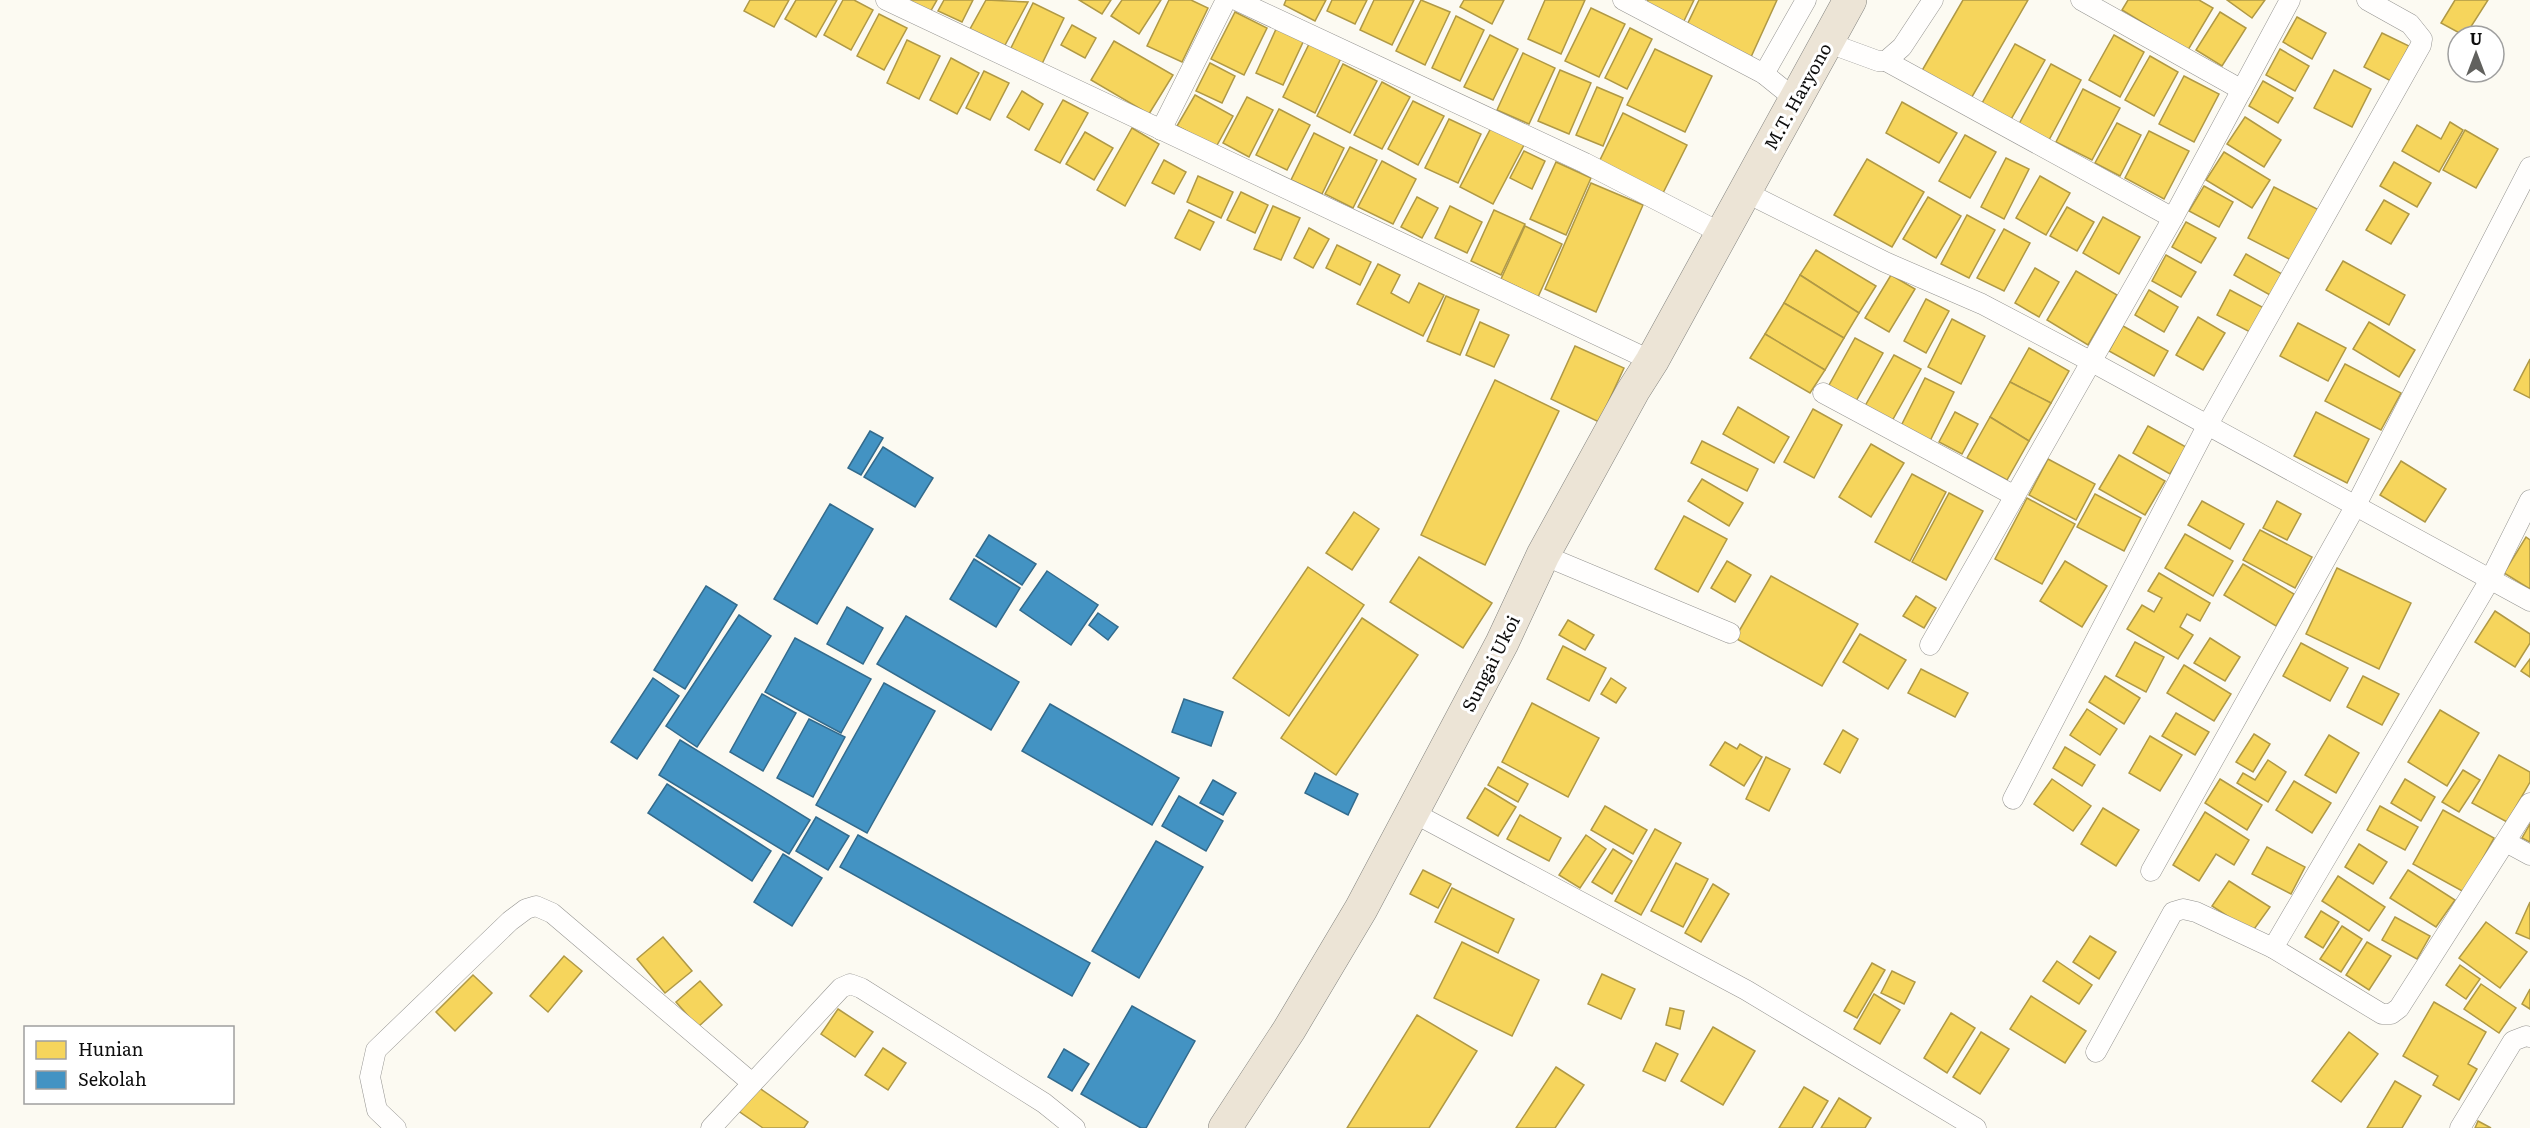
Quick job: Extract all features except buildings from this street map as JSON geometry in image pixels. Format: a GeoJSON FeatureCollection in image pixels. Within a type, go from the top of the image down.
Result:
{"type":"FeatureCollection","features":[{"type":"Feature","properties":{"kind":"highway","name":"M.T. Haryono"},"geometry":{"type":"LineString","coordinates":[[1745,192],[1850,0]]}},
{"type":"Feature","properties":{"kind":"highway","name":"Sungai Ukoi"},"geometry":{"type":"LineString","coordinates":[[1225,1128],[1288,1030],[1361,909],[1502,643],[1543,555],[1745,192]]}},
{"type":"Feature","properties":{"kind":"street"},"geometry":{"type":"LineString","coordinates":[[886,0],[1652,361]]}},
{"type":"Feature","properties":{"kind":"street"},"geometry":{"type":"LineString","coordinates":[[1161,130],[1226,0]]}},
{"type":"Feature","properties":{"kind":"street"},"geometry":{"type":"LineString","coordinates":[[1236,0],[1585,163],[1721,233]]}},
{"type":"Feature","properties":{"kind":"street"},"geometry":{"type":"LineString","coordinates":[[1623,0],[1764,74],[1795,99]]}},
{"type":"Feature","properties":{"kind":"street"},"geometry":{"type":"LineString","coordinates":[[1764,74],[1806,0]]}},
{"type":"Feature","properties":{"kind":"street"},"geometry":{"type":"LineString","coordinates":[[1886,61],[1902,46],[1933,0]]}},
{"type":"Feature","properties":{"kind":"street"},"geometry":{"type":"LineString","coordinates":[[2081,0],[2242,90]]}},
{"type":"Feature","properties":{"kind":"street"},"geometry":{"type":"LineString","coordinates":[[1929,645],[2173,218],[2290,0]]}},
{"type":"Feature","properties":{"kind":"street"},"geometry":{"type":"LineString","coordinates":[[2013,799],[2207,426],[2421,45],[2422,39],[2410,24],[2367,0]]}},
{"type":"Feature","properties":{"kind":"street"},"geometry":{"type":"LineString","coordinates":[[1826,42],[1878,61],[1886,61],[2173,218]]}},
{"type":"Feature","properties":{"kind":"street"},"geometry":{"type":"LineString","coordinates":[[2151,871],[2356,505],[2530,167]]}},
{"type":"Feature","properties":{"kind":"street"},"geometry":{"type":"LineString","coordinates":[[1745,192],[1885,262],[1982,304],[2530,601]]}},
{"type":"Feature","properties":{"kind":"street"},"geometry":{"type":"LineString","coordinates":[[1823,393],[2015,496]]}},
{"type":"Feature","properties":{"kind":"street"},"geometry":{"type":"LineString","coordinates":[[2273,948],[2491,578],[2530,500]]}},
{"type":"Feature","properties":{"kind":"street"},"geometry":{"type":"LineString","coordinates":[[1543,555],[1730,633]]}},
{"type":"Feature","properties":{"kind":"street"},"geometry":{"type":"LineString","coordinates":[[2096,1052],[2173,912],[2183,909],[2196,912],[2273,948],[2382,1014],[2391,1014],[2399,1008],[2530,802]]}},
{"type":"Feature","properties":{"kind":"street"},"geometry":{"type":"LineString","coordinates":[[1412,812],[1746,990],[1976,1128]]}},
{"type":"Feature","properties":{"kind":"street"},"geometry":{"type":"LineString","coordinates":[[2506,842],[2530,855]]}},
{"type":"Feature","properties":{"kind":"street"},"geometry":{"type":"LineString","coordinates":[[396,1128],[377,1110],[370,1077],[376,1050],[510,921],[526,909],[537,906],[552,914],[752,1083]]}},
{"type":"Feature","properties":{"kind":"street"},"geometry":{"type":"LineString","coordinates":[[711,1128],[841,988],[850,984],[861,988],[1034,1097],[1075,1128]]}},
{"type":"Feature","properties":{"kind":"street"},"geometry":{"type":"LineString","coordinates":[[2460,1128],[2513,1041],[2526,1036],[2530,1037]]}}]}
